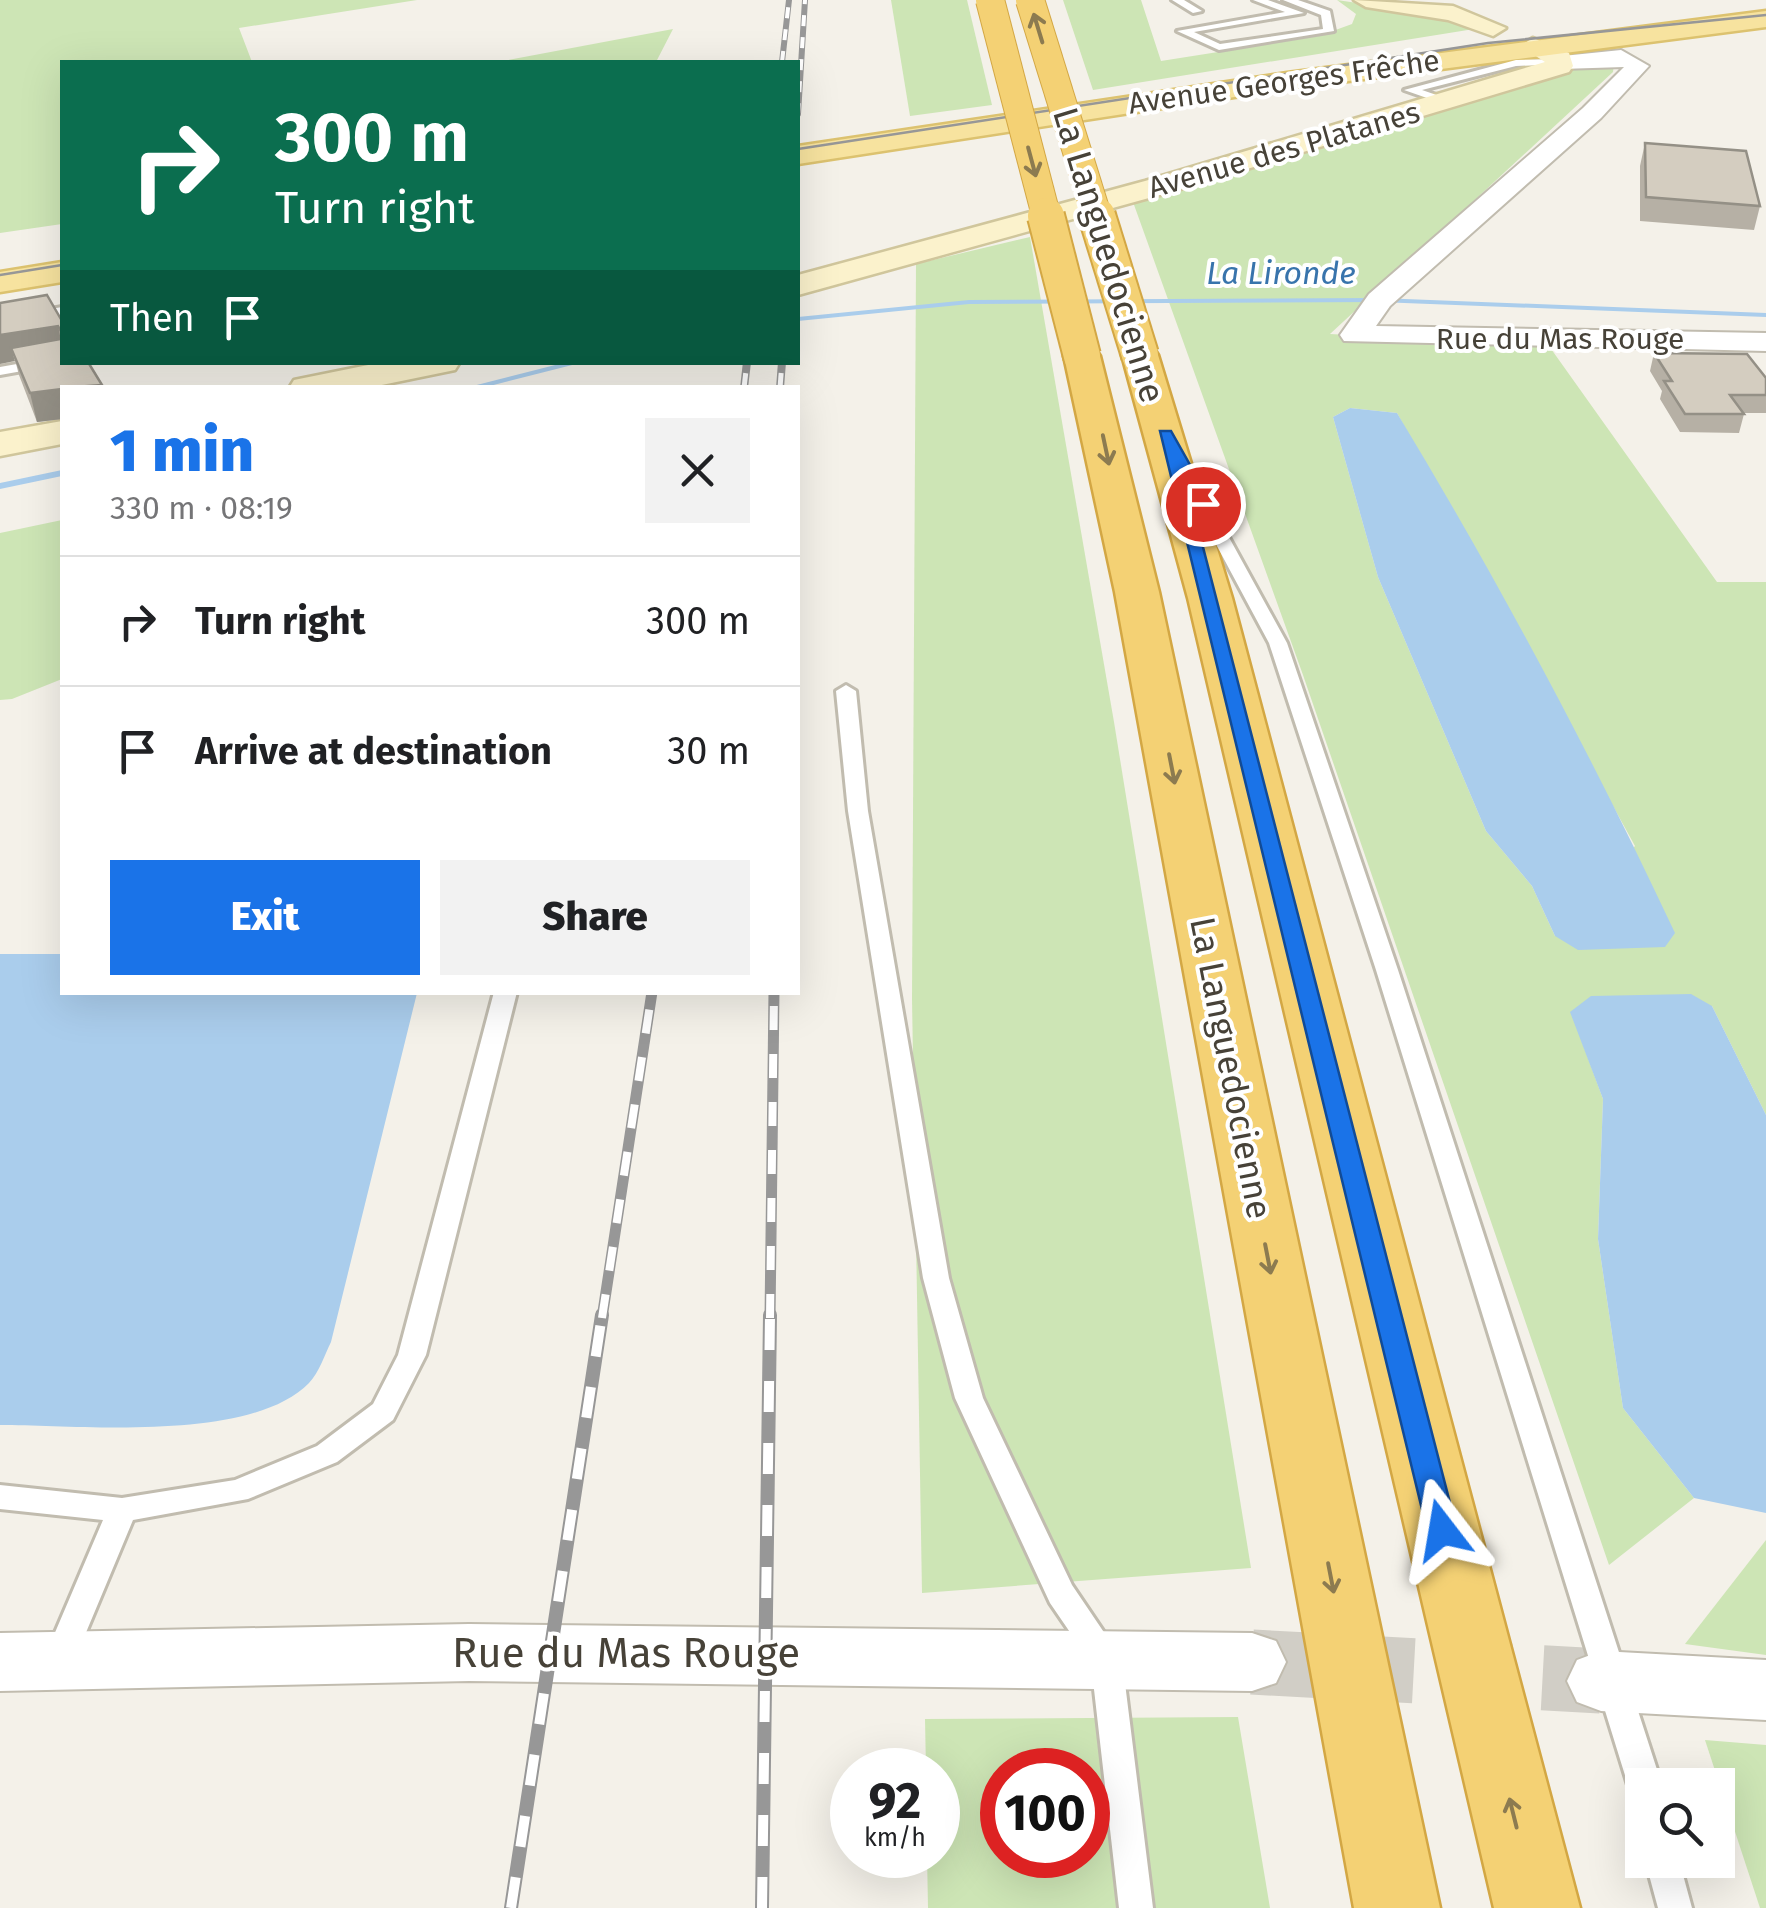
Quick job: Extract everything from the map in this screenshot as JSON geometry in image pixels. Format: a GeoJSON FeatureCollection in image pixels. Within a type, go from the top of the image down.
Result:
{"type":"FeatureCollection","features":[{"type":"Feature","properties":{"kind":"highway","name":"La Languedocienne"},"geometry":{"type":"LineString","coordinates":[[990,0],[1111,355],[1166,435],[1537,1908]]}},
{"type":"Feature","properties":{"kind":"highway","name":"La Languedocienne"},"geometry":{"type":"LineString","coordinates":[[1030,0],[1111,355],[1137,592],[1397,1908]]}},
{"type":"Feature","properties":{"kind":"main road","name":"Avenue Georges Frêche"},"geometry":{"type":"LineString","coordinates":[[800,138],[1298,63],[1493,28],[1754,7]]}},
{"type":"Feature","properties":{"kind":"main road","name":"Avenue Georges Frêche"},"geometry":{"type":"LineString","coordinates":[[800,155],[1306,75],[1708,23],[1766,19]]}},
{"type":"Feature","properties":{"kind":"main road"},"geometry":{"type":"LineString","coordinates":[[1493,28],[1533,46]]}},
{"type":"Feature","properties":{"kind":"main road"},"geometry":{"type":"LineString","coordinates":[[0,264],[60,254]]}},
{"type":"Feature","properties":{"kind":"main road"},"geometry":{"type":"LineString","coordinates":[[0,282],[60,272]]}},
{"type":"Feature","properties":{"kind":"street"},"geometry":{"type":"LineString","coordinates":[[1384,1],[1453,13],[1493,28]]}},
{"type":"Feature","properties":{"kind":"street"},"geometry":{"type":"LineString","coordinates":[[1533,46],[1561,62]]}},
{"type":"Feature","properties":{"kind":"street","name":"Rue du Mas Rouge"},"geometry":{"type":"LineString","coordinates":[[1561,62],[1621,57],[1635,61],[1638,66],[1592,113],[1379,300],[1355,335],[1766,342]]}},
{"type":"Feature","properties":{"kind":"street","name":"Avenue des Platanes"},"geometry":{"type":"LineString","coordinates":[[800,284],[1447,102],[1554,70],[1561,62]]}},
{"type":"Feature","properties":{"kind":"street"},"geometry":{"type":"LineString","coordinates":[[323,385],[426,365]]}},
{"type":"Feature","properties":{"kind":"street"},"geometry":{"type":"LineString","coordinates":[[0,444],[60,433]]}},
{"type":"Feature","properties":{"kind":"street","name":"Rue du Mas Rouge"},"geometry":{"type":"LineString","coordinates":[[30,1660],[446,1651],[1252,1662]]}},
{"type":"Feature","properties":{"kind":"street"},"geometry":{"type":"LineString","coordinates":[[1608,1681],[1766,1690]]}},
{"type":"Feature","properties":{"kind":"lane"},"geometry":{"type":"LineString","coordinates":[[1177,0],[1197,10]]}},
{"type":"Feature","properties":{"kind":"lane"},"geometry":{"type":"LineString","coordinates":[[1258,0],[1300,13],[1182,31],[1219,48],[1329,30],[1326,12],[1288,0]]}},
{"type":"Feature","properties":{"kind":"lane"},"geometry":{"type":"LineString","coordinates":[[0,322],[60,312]]}},
{"type":"Feature","properties":{"kind":"lane"},"geometry":{"type":"LineString","coordinates":[[0,371],[60,360]]}},
{"type":"Feature","properties":{"kind":"lane"},"geometry":{"type":"LineString","coordinates":[[1166,435],[1278,644],[1639,1768]]}},
{"type":"Feature","properties":{"kind":"lane"},"geometry":{"type":"LineString","coordinates":[[846,691],[858,811],[936,1278],[976,1414],[1061,1594],[1106,1659],[1136,1908]]}},
{"type":"Feature","properties":{"kind":"lane"},"geometry":{"type":"LineString","coordinates":[[0,1496],[122,1510],[238,1491],[327,1454],[383,1412],[412,1355],[505,995]]}},
{"type":"Feature","properties":{"kind":"lane"},"geometry":{"type":"LineString","coordinates":[[30,1660],[122,1510]]}},
{"type":"Feature","properties":{"kind":"lane"},"geometry":{"type":"LineString","coordinates":[[1667,1878],[1675,1908]]}},
{"type":"Feature","properties":{"kind":"green space"},"geometry":{"type":"Polygon","coordinates":[[[0,0],[417,0],[239,28],[251,60],[60,60],[60,224],[0,233],[0,0]]]}},
{"type":"Feature","properties":{"kind":"green space"},"geometry":{"type":"Polygon","coordinates":[[[891,0],[967,0],[992,105],[910,116],[891,0]]]}},
{"type":"Feature","properties":{"kind":"green space"},"geometry":{"type":"Polygon","coordinates":[[[1063,0],[1141,0],[1161,61],[1319,36],[1352,24],[1356,14],[1337,0],[1444,16],[1474,29],[1093,90],[1063,0]]]}},
{"type":"Feature","properties":{"kind":"green space"},"geometry":{"type":"Polygon","coordinates":[[[673,29],[657,60],[509,60],[673,29]]]}},
{"type":"Feature","properties":{"kind":"green space"},"geometry":{"type":"Polygon","coordinates":[[[1614,63],[1613,72],[1330,334],[1549,346],[1717,582],[1766,582],[1766,1115],[1712,1006],[1571,1012],[1603,1099],[1598,1239],[1623,1408],[1694,1498],[1609,1565],[1303,675],[1133,202],[1575,66],[1614,63]],[[1350,408],[1333,417],[1378,577],[1486,831],[1532,886],[1555,936],[1635,846],[1397,413],[1350,408]]]}},
{"type":"Feature","properties":{"kind":"green space"},"geometry":{"type":"Polygon","coordinates":[[[1030,237],[1114,722],[1251,1568],[922,1593],[912,999],[916,264],[1030,237]]]}},
{"type":"Feature","properties":{"kind":"green space"},"geometry":{"type":"Polygon","coordinates":[[[60,520],[60,680],[0,700],[0,533],[60,520]]]}},
{"type":"Feature","properties":{"kind":"green space"},"geometry":{"type":"Polygon","coordinates":[[[1766,1540],[1766,1655],[1685,1644],[1766,1540]]]}},
{"type":"Feature","properties":{"kind":"green space"},"geometry":{"type":"Polygon","coordinates":[[[1238,1717],[1270,1908],[928,1908],[927,1878],[960,1878],[960,1748],[926,1748],[925,1719],[1238,1717]]]}},
{"type":"Feature","properties":{"kind":"green space"},"geometry":{"type":"Polygon","coordinates":[[[1705,1740],[1766,1745],[1766,1908],[1760,1908],[1735,1832],[1735,1768],[1714,1768],[1705,1740]]]}},
{"type":"Feature","properties":{"kind":"water"},"geometry":{"type":"Polygon","coordinates":[[[1350,408],[1397,413],[1435,476],[1543,669],[1643,867],[1675,933],[1665,947],[1578,950],[1555,936],[1532,886],[1486,831],[1378,577],[1333,417],[1350,408]]]}},
{"type":"Feature","properties":{"kind":"water"},"geometry":{"type":"Polygon","coordinates":[[[0,954],[60,954],[60,995],[417,995],[331,1342],[313,1379],[282,1402],[247,1415],[207,1423],[118,1428],[0,1425],[0,954]]]}},
{"type":"Feature","properties":{"kind":"water"},"geometry":{"type":"Polygon","coordinates":[[[1691,994],[1712,1006],[1766,1115],[1766,1513],[1694,1498],[1623,1408],[1598,1239],[1603,1099],[1570,1012],[1591,996],[1691,994]]]}},
{"type":"Feature","properties":{"kind":"building"},"geometry":{"type":"Polygon","coordinates":[[[1645,143],[1746,151],[1760,206],[1646,197],[1645,143]]]}},
{"type":"Feature","properties":{"kind":"building"},"geometry":{"type":"Polygon","coordinates":[[[47,295],[60,318],[60,330],[58,326],[0,335],[0,303],[47,295]]]}},
{"type":"Feature","properties":{"kind":"building"},"geometry":{"type":"Polygon","coordinates":[[[60,339],[60,365],[90,365],[102,385],[60,385],[60,389],[30,393],[11,348],[60,339]]]}},
{"type":"Feature","properties":{"kind":"building"},"geometry":{"type":"Polygon","coordinates":[[[1654,353],[1747,354],[1766,378],[1766,395],[1730,395],[1744,414],[1685,414],[1664,381],[1672,381],[1654,353]]]}},
{"type":"Feature","properties":{"kind":"waterway","name":"La Lironde"},"geometry":{"type":"LineString","coordinates":[[800,319],[969,302],[1379,300],[1766,315]]}},
{"type":"Feature","properties":{"kind":"waterway","name":"La Lironde"},"geometry":{"type":"LineString","coordinates":[[482,385],[567,365]]}},
{"type":"Feature","properties":{"kind":"waterway","name":"La Lironde"},"geometry":{"type":"LineString","coordinates":[[0,486],[60,473]]}},
{"type":"Feature","properties":{"kind":"tunnel"},"geometry":{"type":"LineString","coordinates":[[1252,1662],[1601,1681]]}},
{"type":"Feature","properties":{"kind":"tram line"},"geometry":{"type":"LineString","coordinates":[[800,149],[1488,43],[1766,15]]}},
{"type":"Feature","properties":{"kind":"tram line"},"geometry":{"type":"LineString","coordinates":[[0,275],[60,265]]}},
{"type":"Feature","properties":{"kind":"railway"},"geometry":{"type":"LineString","coordinates":[[782,60],[789,0]]}},
{"type":"Feature","properties":{"kind":"railway"},"geometry":{"type":"LineString","coordinates":[[800,81],[805,0]]}},
{"type":"Feature","properties":{"kind":"railway"},"geometry":{"type":"LineString","coordinates":[[744,385],[747,365]]}},
{"type":"Feature","properties":{"kind":"railway"},"geometry":{"type":"LineString","coordinates":[[780,385],[782,365]]}},
{"type":"Feature","properties":{"kind":"railway"},"geometry":{"type":"LineString","coordinates":[[602,1318],[652,995]]}},
{"type":"Feature","properties":{"kind":"railway"},"geometry":{"type":"LineString","coordinates":[[770,1318],[774,995]]}},
{"type":"Feature","properties":{"kind":"railway"},"geometry":{"type":"LineString","coordinates":[[511,1908],[602,1315]]}},
{"type":"Feature","properties":{"kind":"railway"},"geometry":{"type":"LineString","coordinates":[[762,1908],[770,1315]]}},
{"type":"Feature","properties":{"kind":"route"},"geometry":{"type":"LineString","coordinates":[[1203,504],[1166,435],[1442,1530]]}}]}
